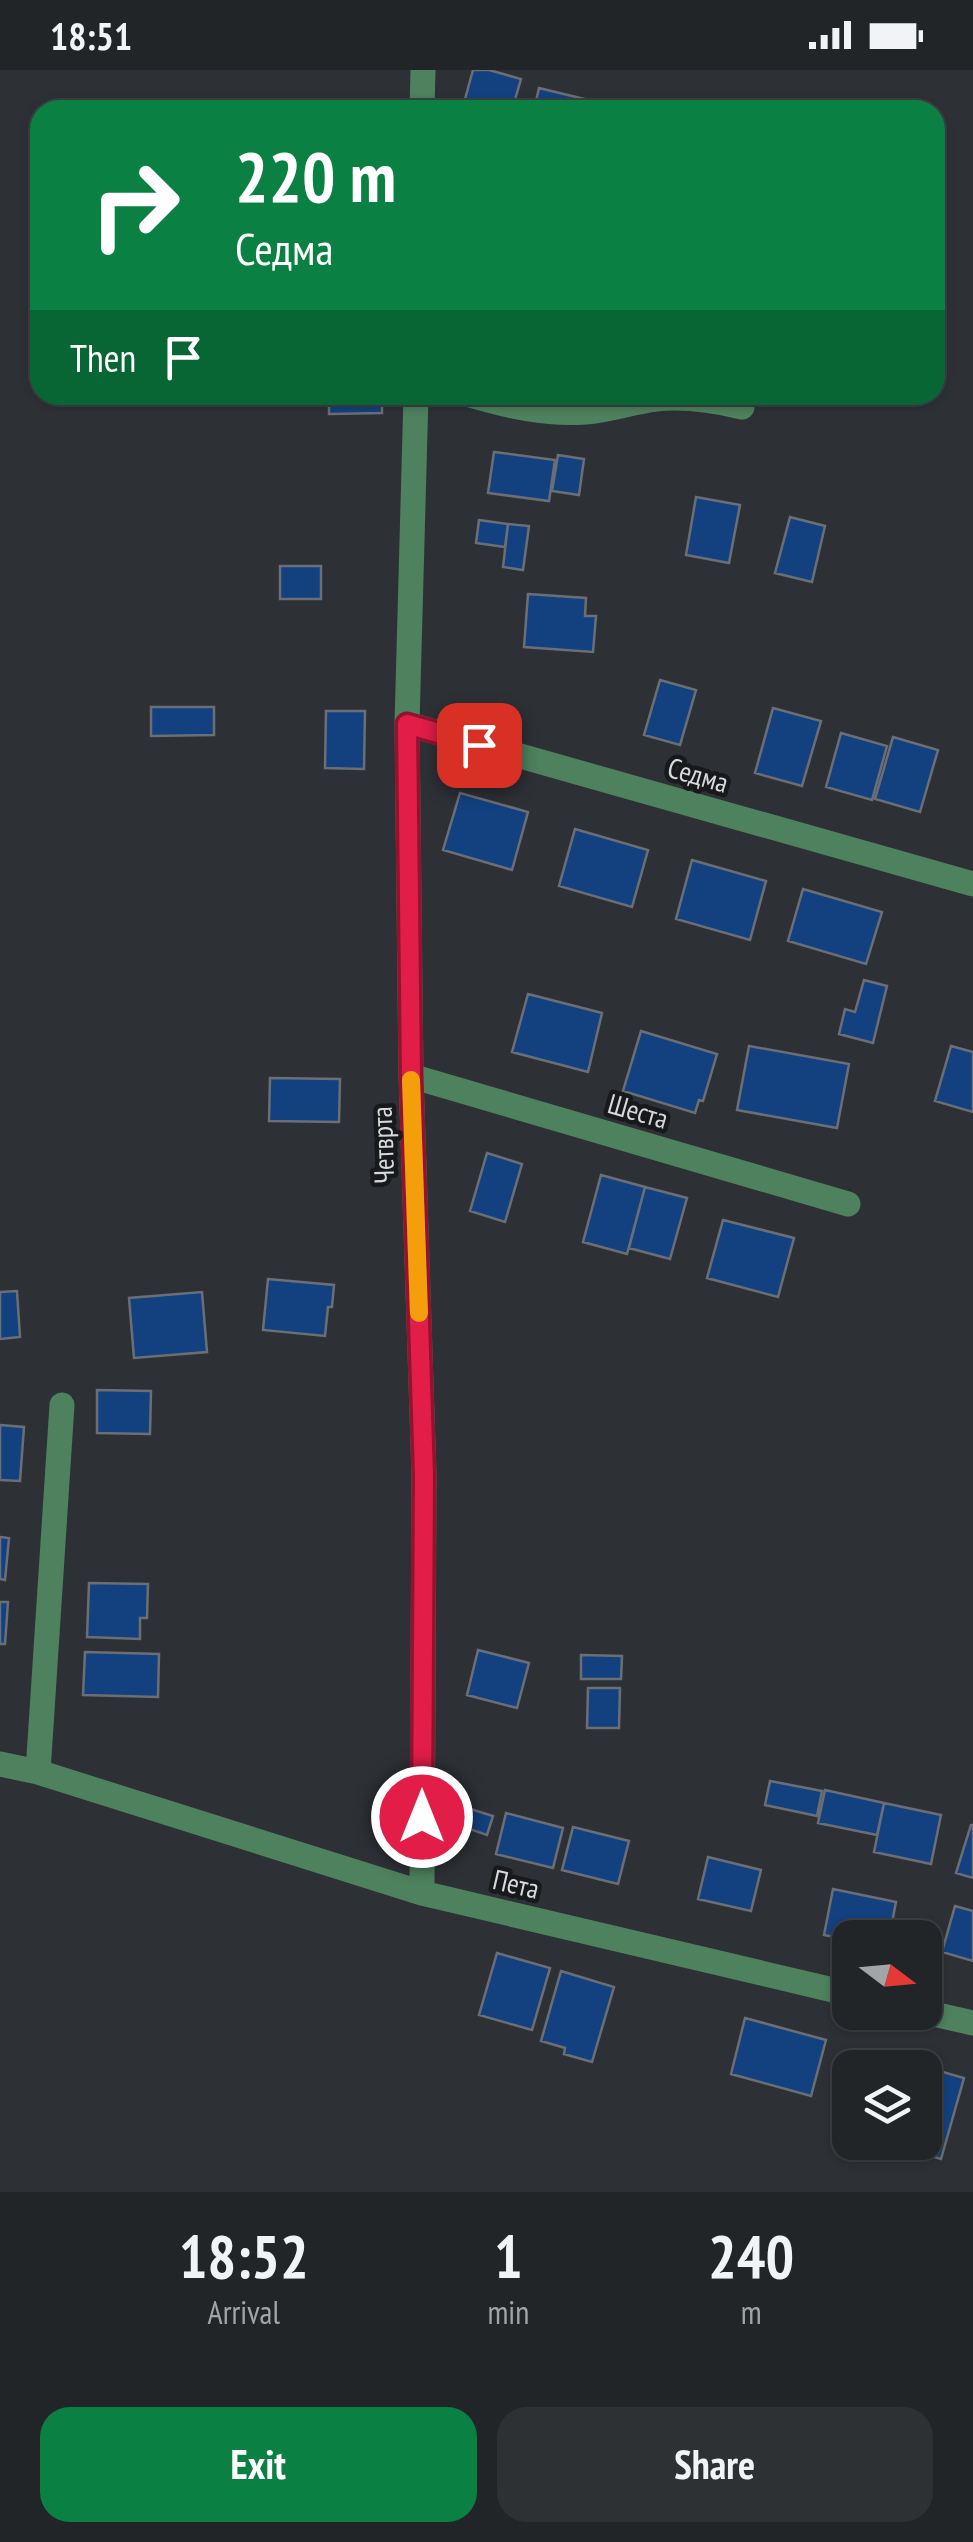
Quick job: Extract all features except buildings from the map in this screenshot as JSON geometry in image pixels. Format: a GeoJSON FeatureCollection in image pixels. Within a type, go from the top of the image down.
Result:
{"type":"FeatureCollection","features":[{"type":"Feature","properties":{"kind":"street"},"geometry":{"type":"LineString","coordinates":[[422,100],[423,70]]}},
{"type":"Feature","properties":{"kind":"street","name":"Четврта"},"geometry":{"type":"LineString","coordinates":[[416,405],[407,724],[411,1076],[424,1475],[422,1893]]}},
{"type":"Feature","properties":{"kind":"street"},"geometry":{"type":"LineString","coordinates":[[510,405],[553,412],[584,412],[624,405]]}},
{"type":"Feature","properties":{"kind":"street"},"geometry":{"type":"LineString","coordinates":[[734,405],[742,407]]}},
{"type":"Feature","properties":{"kind":"street","name":"Седма"},"geometry":{"type":"LineString","coordinates":[[407,724],[973,884]]}},
{"type":"Feature","properties":{"kind":"street","name":"Шеста"},"geometry":{"type":"LineString","coordinates":[[411,1076],[848,1204]]}},
{"type":"Feature","properties":{"kind":"street"},"geometry":{"type":"LineString","coordinates":[[38,1772],[62,1405]]}},
{"type":"Feature","properties":{"kind":"street","name":"Пета"},"geometry":{"type":"LineString","coordinates":[[0,1764],[38,1772],[422,1893],[832,1990]]}},
{"type":"Feature","properties":{"kind":"street"},"geometry":{"type":"LineString","coordinates":[[942,2016],[973,2023]]}},
{"type":"Feature","properties":{"kind":"slow traffic"},"geometry":{"type":"LineString","coordinates":[[411,1080],[419,1313]]}},
{"type":"Feature","properties":{"kind":"route"},"geometry":{"type":"LineString","coordinates":[[422,1817],[424,1475],[411,1076],[407,724],[479,745]]}}]}
